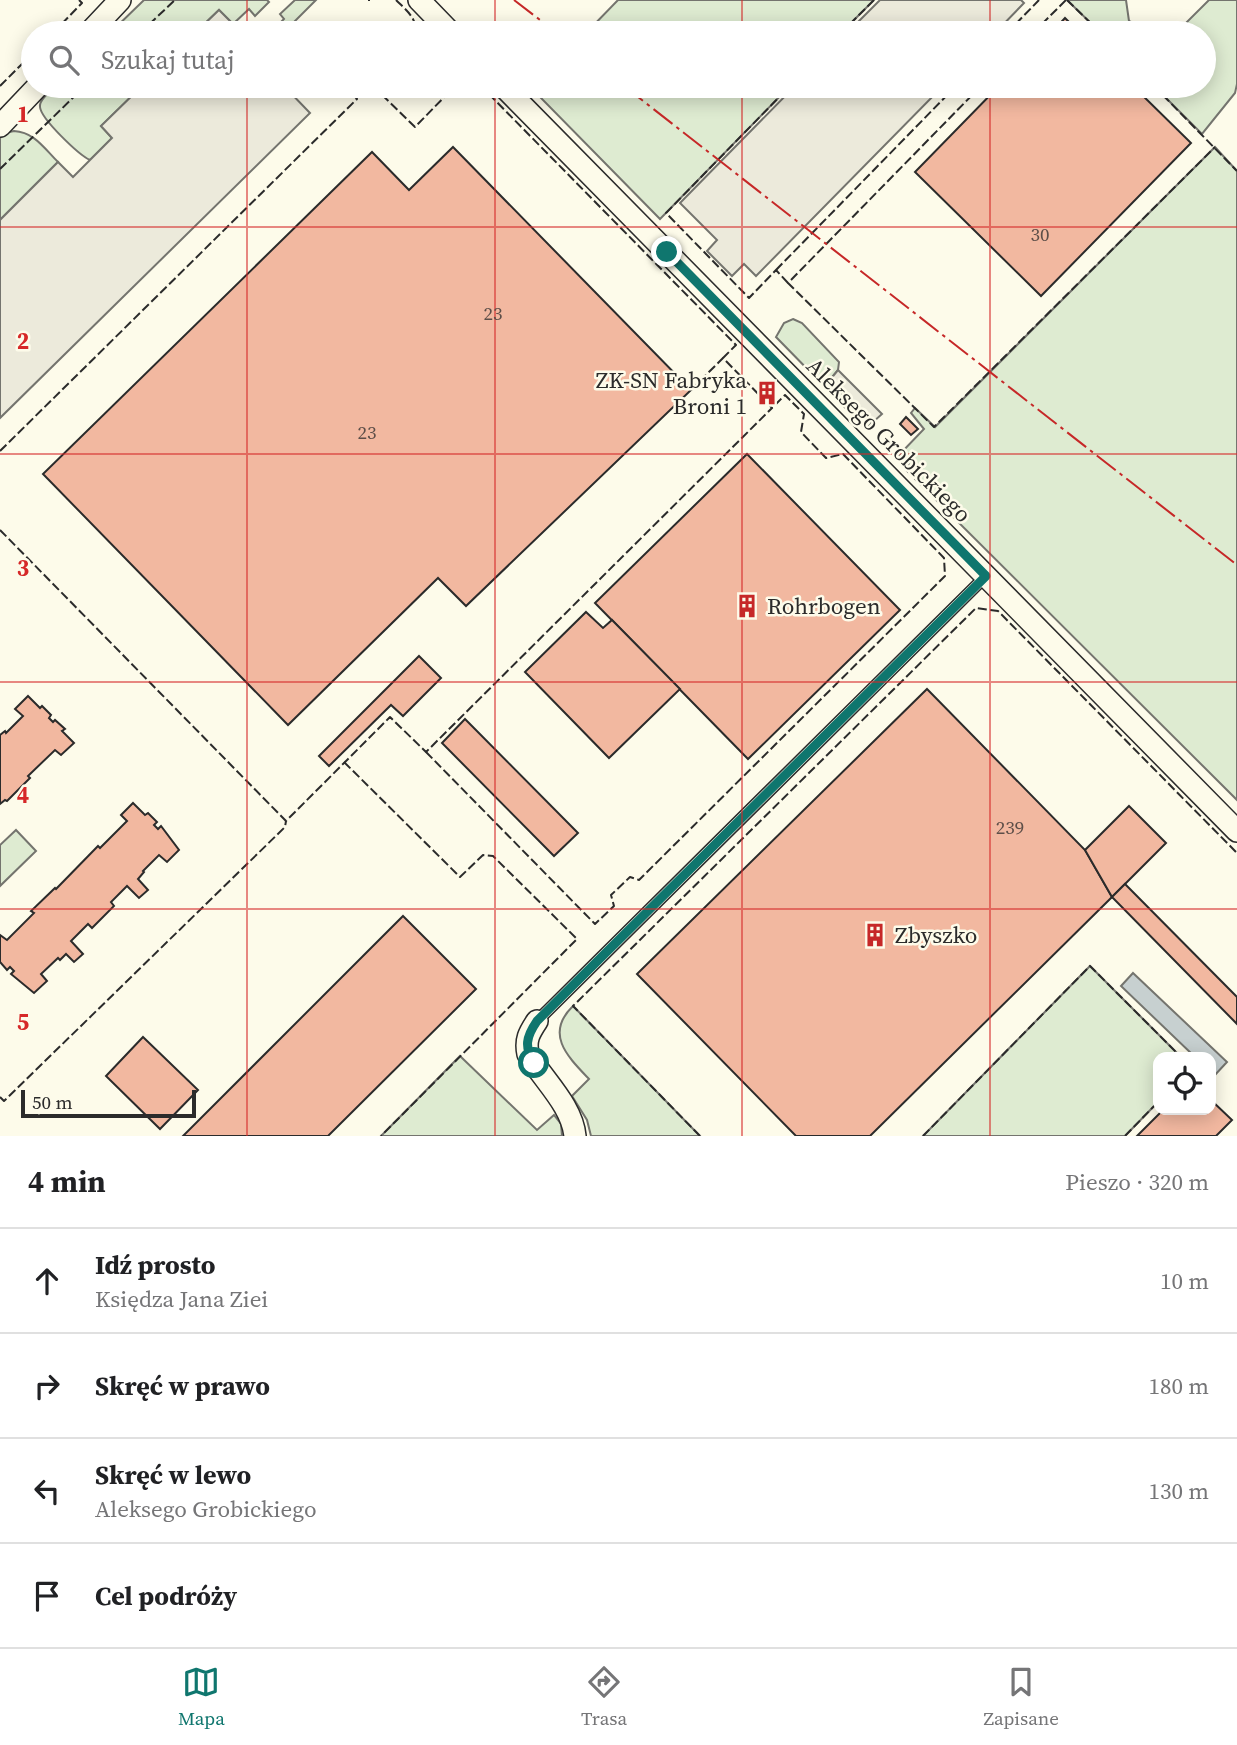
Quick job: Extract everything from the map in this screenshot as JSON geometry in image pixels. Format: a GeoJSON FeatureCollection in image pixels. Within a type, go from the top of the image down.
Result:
{"type":"FeatureCollection","features":[{"type":"Feature","properties":{"kind":"street"},"geometry":{"type":"LineString","coordinates":[[100,21],[120,0]]}},
{"type":"Feature","properties":{"kind":"street"},"geometry":{"type":"LineString","coordinates":[[419,0],[440,21]]}},
{"type":"Feature","properties":{"kind":"street"},"geometry":{"type":"LineString","coordinates":[[0,126],[27,98]]}},
{"type":"Feature","properties":{"kind":"street","name":"Aleksego Grobickiego"},"geometry":{"type":"LineString","coordinates":[[515,98],[1237,831]]}},
{"type":"Feature","properties":{"kind":"street"},"geometry":{"type":"LineString","coordinates":[[537,1021],[526,1043],[528,1054],[571,1119],[575,1136]]}},
{"type":"Feature","properties":{"kind":"lane"},"geometry":{"type":"LineString","coordinates":[[537,1021],[986,576]]}},
{"type":"Feature","properties":{"kind":"green space"},"geometry":{"type":"Polygon","coordinates":[[[144,0],[269,2],[255,16],[249,9],[236,21],[230,21],[219,10],[208,21],[122,21],[144,0]]]}},
{"type":"Feature","properties":{"kind":"green space"},"geometry":{"type":"Polygon","coordinates":[[[295,0],[316,0],[295,21],[282,21],[284,19],[280,14],[295,0]]]}},
{"type":"Feature","properties":{"kind":"green space"},"geometry":{"type":"Polygon","coordinates":[[[618,0],[874,0],[853,21],[598,21],[618,0]]]}},
{"type":"Feature","properties":{"kind":"green space"},"geometry":{"type":"Polygon","coordinates":[[[1067,0],[1126,0],[1129,21],[1089,21],[1067,0]]]}},
{"type":"Feature","properties":{"kind":"green space"},"geometry":{"type":"Polygon","coordinates":[[[1209,0],[1237,0],[1235,93],[1202,134],[1166,98],[1216,98],[1216,21],[1188,21],[1209,0]]]}},
{"type":"Feature","properties":{"kind":"green space"},"geometry":{"type":"Polygon","coordinates":[[[44,98],[130,98],[101,126],[112,138],[90,160],[61,136],[47,120],[40,107],[44,98]]]}},
{"type":"Feature","properties":{"kind":"green space"},"geometry":{"type":"Polygon","coordinates":[[[541,98],[778,98],[660,219],[541,98]]]}},
{"type":"Feature","properties":{"kind":"green space"},"geometry":{"type":"Polygon","coordinates":[[[14,131],[33,138],[58,162],[0,220],[0,138],[5,133],[14,131]]]}},
{"type":"Feature","properties":{"kind":"green space"},"geometry":{"type":"Polygon","coordinates":[[[1215,147],[1237,171],[1237,800],[906,470],[910,465],[899,455],[924,429],[911,413],[915,408],[935,427],[1215,147]]]}},
{"type":"Feature","properties":{"kind":"green space"},"geometry":{"type":"Polygon","coordinates":[[[793,319],[802,323],[839,362],[838,370],[829,381],[872,423],[866,429],[776,337],[784,323],[793,319]]]}},
{"type":"Feature","properties":{"kind":"green space"},"geometry":{"type":"Polygon","coordinates":[[[16,830],[36,851],[0,886],[0,845],[16,830]]]}},
{"type":"Feature","properties":{"kind":"green space"},"geometry":{"type":"Polygon","coordinates":[[[1090,966],[1176,1052],[1153,1052],[1153,1107],[1125,1136],[923,1136],[1090,966]]]}},
{"type":"Feature","properties":{"kind":"green space"},"geometry":{"type":"Polygon","coordinates":[[[573,1006],[700,1136],[591,1136],[587,1120],[572,1096],[589,1079],[567,1054],[560,1036],[564,1016],[573,1006]]]}},
{"type":"Feature","properties":{"kind":"green space"},"geometry":{"type":"Polygon","coordinates":[[[460,1056],[537,1130],[554,1115],[561,1124],[562,1136],[381,1136],[460,1056]]]}},
{"type":"Feature","properties":{"kind":"shaded area"},"geometry":{"type":"Polygon","coordinates":[[[880,0],[1021,0],[1024,3],[1007,21],[859,21],[880,0]]]}},
{"type":"Feature","properties":{"kind":"shaded area"},"geometry":{"type":"Polygon","coordinates":[[[219,10],[230,21],[208,21],[219,10]]]}},
{"type":"Feature","properties":{"kind":"shaded area"},"geometry":{"type":"Polygon","coordinates":[[[130,98],[296,98],[310,113],[0,418],[0,220],[58,162],[73,177],[112,138],[101,126],[130,98]]]}},
{"type":"Feature","properties":{"kind":"shaded area"},"geometry":{"type":"Polygon","coordinates":[[[783,98],[931,98],[756,276],[744,264],[732,276],[707,251],[717,240],[680,203],[783,98]]]}},
{"type":"Feature","properties":{"kind":"shaded area"},"geometry":{"type":"Polygon","coordinates":[[[838,370],[882,414],[872,423],[829,381],[838,370]]]}},
{"type":"Feature","properties":{"kind":"shaded area"},"geometry":{"type":"Polygon","coordinates":[[[1133,973],[1227,1062],[1216,1074],[1216,1052],[1190,1052],[1121,986],[1133,973]]]}},
{"type":"Feature","properties":{"kind":"building"},"geometry":{"type":"Polygon","coordinates":[[[987,98],[1145,98],[1191,143],[1041,296],[915,172],[987,98]]]}},
{"type":"Feature","properties":{"kind":"building"},"geometry":{"type":"Polygon","coordinates":[[[453,147],[691,390],[466,606],[438,578],[288,725],[43,474],[372,152],[409,190],[453,147]]]}},
{"type":"Feature","properties":{"kind":"building"},"geometry":{"type":"Polygon","coordinates":[[[906,417],[918,429],[911,435],[900,424],[906,417]]]}},
{"type":"Feature","properties":{"kind":"building","name":"Rohrbogen"},"geometry":{"type":"Polygon","coordinates":[[[747,454],[900,610],[748,759],[595,603],[747,454]]]}},
{"type":"Feature","properties":{"kind":"building"},"geometry":{"type":"Polygon","coordinates":[[[586,612],[603,628],[612,620],[680,689],[609,758],[525,672],[586,612]]]}},
{"type":"Feature","properties":{"kind":"building"},"geometry":{"type":"Polygon","coordinates":[[[419,656],[441,678],[403,716],[391,705],[329,766],[319,756],[419,656]]]}},
{"type":"Feature","properties":{"kind":"building","name":"Zbyszko"},"geometry":{"type":"Polygon","coordinates":[[[927,689],[1085,850],[1112,897],[870,1136],[796,1136],[637,974],[927,689]]]}},
{"type":"Feature","properties":{"kind":"building"},"geometry":{"type":"Polygon","coordinates":[[[28,696],[51,715],[49,718],[53,722],[55,720],[65,729],[62,731],[74,743],[61,755],[55,750],[7,801],[0,804],[0,735],[5,731],[6,733],[23,716],[15,709],[28,696]]]}},
{"type":"Feature","properties":{"kind":"building"},"geometry":{"type":"Polygon","coordinates":[[[465,719],[578,833],[554,856],[442,743],[465,719]]]}},
{"type":"Feature","properties":{"kind":"building"},"geometry":{"type":"Polygon","coordinates":[[[133,803],[157,822],[154,825],[158,829],[161,826],[179,850],[167,862],[159,855],[143,871],[138,879],[148,890],[139,898],[127,886],[111,902],[114,906],[92,928],[88,924],[71,941],[83,954],[74,962],[66,954],[60,960],[58,958],[41,974],[47,981],[34,993],[11,974],[14,971],[10,967],[7,970],[0,962],[0,935],[7,940],[34,913],[31,911],[98,846],[100,848],[127,821],[121,815],[133,803]]]}},
{"type":"Feature","properties":{"kind":"building"},"geometry":{"type":"Polygon","coordinates":[[[1129,806],[1166,843],[1112,897],[1085,850],[1129,806]]]}},
{"type":"Feature","properties":{"kind":"building"},"geometry":{"type":"Polygon","coordinates":[[[1125,884],[1237,997],[1237,1024],[1112,897],[1125,884]]]}},
{"type":"Feature","properties":{"kind":"building"},"geometry":{"type":"Polygon","coordinates":[[[403,916],[476,989],[328,1136],[183,1136],[403,916]]]}},
{"type":"Feature","properties":{"kind":"building"},"geometry":{"type":"Polygon","coordinates":[[[143,1037],[198,1090],[160,1129],[106,1076],[143,1037]]]}},
{"type":"Feature","properties":{"kind":"building"},"geometry":{"type":"Polygon","coordinates":[[[1216,1105],[1232,1120],[1216,1136],[1137,1136],[1158,1115],[1216,1115],[1216,1105]]]}},
{"type":"Feature","properties":{"kind":"fence"},"geometry":{"type":"LineString","coordinates":[[65,21],[82,3],[79,0]]}},
{"type":"Feature","properties":{"kind":"fence"},"geometry":{"type":"LineString","coordinates":[[153,21],[175,0]]}},
{"type":"Feature","properties":{"kind":"fence"},"geometry":{"type":"LineString","coordinates":[[396,0],[414,21]]}},
{"type":"Feature","properties":{"kind":"fence"},"geometry":{"type":"LineString","coordinates":[[853,21],[874,0]]}},
{"type":"Feature","properties":{"kind":"fence"},"geometry":{"type":"LineString","coordinates":[[1019,21],[1039,0]]}},
{"type":"Feature","properties":{"kind":"fence"},"geometry":{"type":"LineString","coordinates":[[1045,21],[1066,0]]}},
{"type":"Feature","properties":{"kind":"fence"},"geometry":{"type":"LineString","coordinates":[[1067,0],[1089,21]]}},
{"type":"Feature","properties":{"kind":"fence"},"geometry":{"type":"LineString","coordinates":[[0,86],[21,65]]}},
{"type":"Feature","properties":{"kind":"fence"},"geometry":{"type":"LineString","coordinates":[[0,169],[73,98]]}},
{"type":"Feature","properties":{"kind":"fence"},"geometry":{"type":"LineString","coordinates":[[0,451],[356,98]]}},
{"type":"Feature","properties":{"kind":"fence"},"geometry":{"type":"LineString","coordinates":[[385,98],[415,127],[443,98]]}},
{"type":"Feature","properties":{"kind":"fence"},"geometry":{"type":"LineString","coordinates":[[0,530],[286,821],[390,717],[426,752],[772,408],[723,358],[736,345],[493,98]]}},
{"type":"Feature","properties":{"kind":"fence"},"geometry":{"type":"LineString","coordinates":[[778,98],[666,213],[749,298],[776,270],[788,283]]}},
{"type":"Feature","properties":{"kind":"fence"},"geometry":{"type":"LineString","coordinates":[[776,270],[944,98]]}},
{"type":"Feature","properties":{"kind":"fence"},"geometry":{"type":"LineString","coordinates":[[969,98],[788,283],[934,427],[1215,147]]}},
{"type":"Feature","properties":{"kind":"fence"},"geometry":{"type":"LineString","coordinates":[[1166,98],[1237,171]]}},
{"type":"Feature","properties":{"kind":"fence"},"geometry":{"type":"LineString","coordinates":[[691,390],[723,358]]}},
{"type":"Feature","properties":{"kind":"fence"},"geometry":{"type":"LineString","coordinates":[[426,752],[595,924],[614,906],[611,895],[630,877],[639,880],[945,576],[944,558],[843,454],[826,458],[801,432],[804,414],[785,395],[772,408]]}},
{"type":"Feature","properties":{"kind":"fence"},"geometry":{"type":"LineString","coordinates":[[700,1136],[573,1006],[976,608],[998,611],[1237,853]]}},
{"type":"Feature","properties":{"kind":"fence"},"geometry":{"type":"LineString","coordinates":[[344,762],[460,877],[483,855],[493,856],[577,939],[381,1136]]}},
{"type":"Feature","properties":{"kind":"fence"},"geometry":{"type":"LineString","coordinates":[[0,1097],[4,1101],[285,827],[286,821]]}},
{"type":"Feature","properties":{"kind":"fence"},"geometry":{"type":"LineString","coordinates":[[923,1136],[1090,966],[1176,1052]]}},
{"type":"Feature","properties":{"kind":"fence"},"geometry":{"type":"LineString","coordinates":[[1125,1136],[1153,1107]]}},
{"type":"Feature","properties":{"kind":"power"},"geometry":{"type":"LineString","coordinates":[[514,0],[541,21]]}},
{"type":"Feature","properties":{"kind":"power"},"geometry":{"type":"LineString","coordinates":[[639,98],[1237,565]]}},
{"type":"Feature","properties":{"kind":"place","name":"ZK-SN Fabryka Broni 1"},"geometry":{"type":"Point","coordinates":[767,393]}},
{"type":"Feature","properties":{"kind":"place","name":"Rohrbogen"},"geometry":{"type":"Point","coordinates":[747,606]}},
{"type":"Feature","properties":{"kind":"place","name":"Zbyszko"},"geometry":{"type":"Point","coordinates":[875,935]}},
{"type":"Feature","properties":{"kind":"route"},"geometry":{"type":"LineString","coordinates":[[534,1063],[528,1054],[526,1043],[537,1021],[986,576],[667,252]]}}]}
